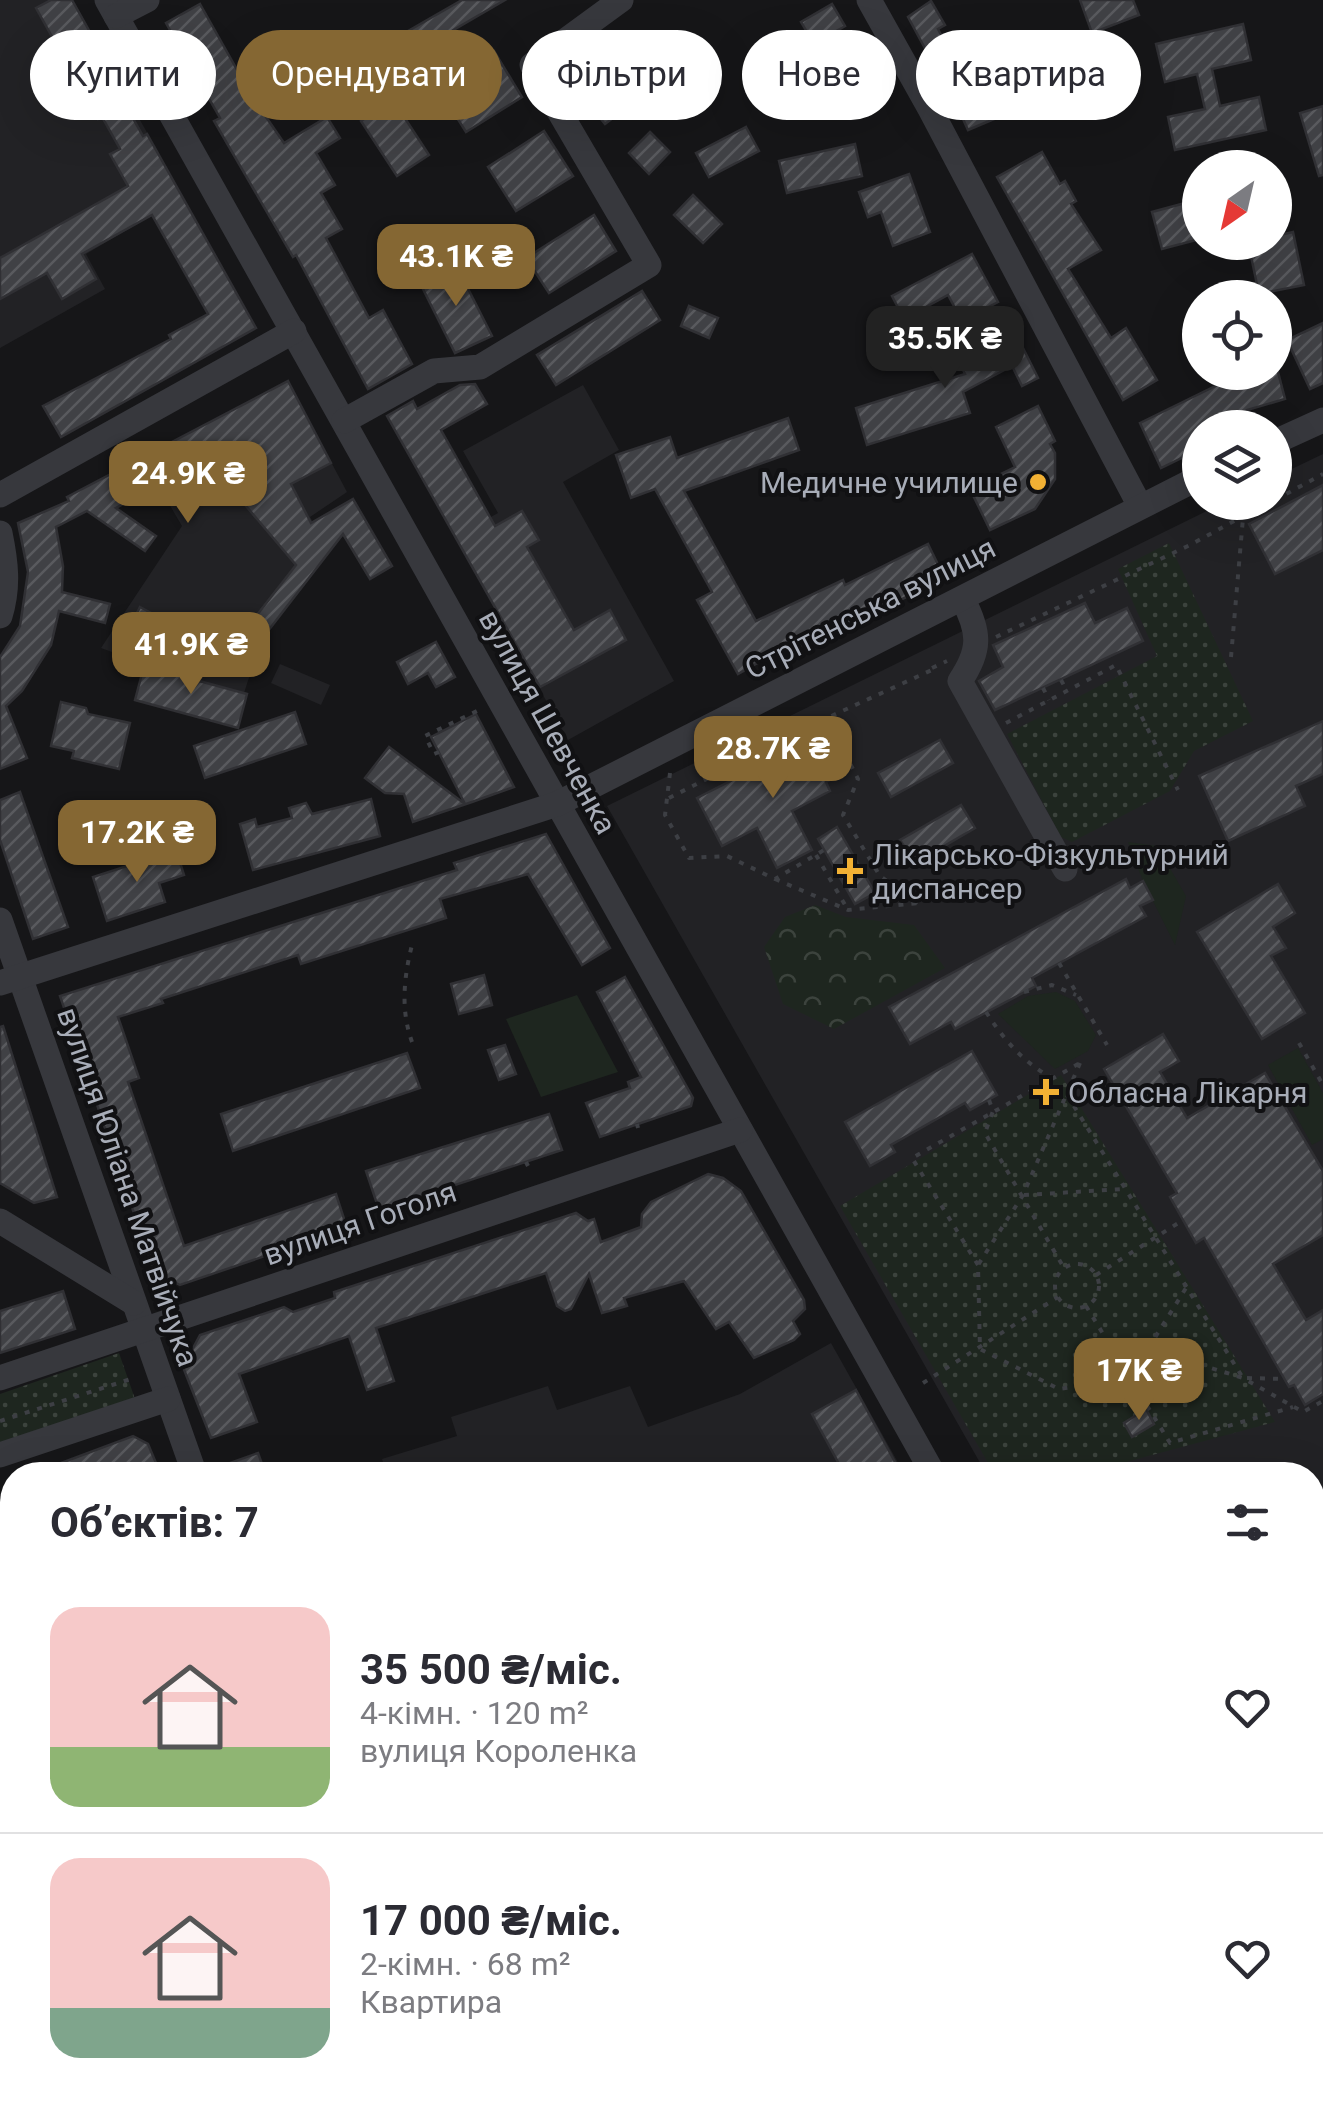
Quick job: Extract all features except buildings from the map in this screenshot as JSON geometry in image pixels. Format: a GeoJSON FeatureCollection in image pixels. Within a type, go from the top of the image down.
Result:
{"type":"FeatureCollection","features":[{"type":"Feature","properties":{"kind":"street"},"geometry":{"type":"LineString","coordinates":[[111,8],[147,0]]}},
{"type":"Feature","properties":{"kind":"street"},"geometry":{"type":"LineString","coordinates":[[344,421],[434,371],[480,367],[649,265],[532,65],[620,0]]}},
{"type":"Feature","properties":{"kind":"street"},"geometry":{"type":"LineString","coordinates":[[869,0],[1140,506]]}},
{"type":"Feature","properties":{"kind":"street","name":"вулиця Шевченка"},"geometry":{"type":"LineString","coordinates":[[111,8],[927,1462]]}},
{"type":"Feature","properties":{"kind":"street"},"geometry":{"type":"LineString","coordinates":[[0,495],[294,331]]}},
{"type":"Feature","properties":{"kind":"street"},"geometry":{"type":"LineString","coordinates":[[1292,434],[1323,420]]}},
{"type":"Feature","properties":{"kind":"street","name":"Стрітенська вулиця"},"geometry":{"type":"LineString","coordinates":[[10,980],[556,804],[1182,486]]}},
{"type":"Feature","properties":{"kind":"street"},"geometry":{"type":"LineString","coordinates":[[0,534],[7,566],[0,616]]}},
{"type":"Feature","properties":{"kind":"street"},"geometry":{"type":"LineString","coordinates":[[963,600],[977,626],[970,668],[960,681],[1065,869]]}},
{"type":"Feature","properties":{"kind":"street","name":"вулиця Юліана Матвійчука"},"geometry":{"type":"LineString","coordinates":[[0,920],[10,980],[191,1462]]}},
{"type":"Feature","properties":{"kind":"street","name":"вулиця Гоголя"},"geometry":{"type":"LineString","coordinates":[[0,1378],[740,1130]]}},
{"type":"Feature","properties":{"kind":"street"},"geometry":{"type":"LineString","coordinates":[[0,1221],[134,1303]]}},
{"type":"Feature","properties":{"kind":"street"},"geometry":{"type":"LineString","coordinates":[[0,1456],[168,1399]]}},
{"type":"Feature","properties":{"kind":"path"},"geometry":{"type":"LineString","coordinates":[[1292,490],[1323,474]]}},
{"type":"Feature","properties":{"kind":"path"},"geometry":{"type":"LineString","coordinates":[[669,798],[1236,520]]}},
{"type":"Feature","properties":{"kind":"path"},"geometry":{"type":"LineString","coordinates":[[1230,658],[1244,520]]}},
{"type":"Feature","properties":{"kind":"path"},"geometry":{"type":"LineString","coordinates":[[988,732],[1116,666],[1178,790]]}},
{"type":"Feature","properties":{"kind":"path"},"geometry":{"type":"LineString","coordinates":[[932,668],[960,681]]}},
{"type":"Feature","properties":{"kind":"path"},"geometry":{"type":"LineString","coordinates":[[1060,680],[1067,691]]}},
{"type":"Feature","properties":{"kind":"path"},"geometry":{"type":"LineString","coordinates":[[1042,688],[1049,700]]}},
{"type":"Feature","properties":{"kind":"path"},"geometry":{"type":"LineString","coordinates":[[439,752],[434,754],[425,736],[479,710]]}},
{"type":"Feature","properties":{"kind":"path"},"geometry":{"type":"LineString","coordinates":[[670,773],[665,815],[688,858],[727,856],[848,910],[918,902],[880,876],[843,815],[858,779],[827,718]]}},
{"type":"Feature","properties":{"kind":"path"},"geometry":{"type":"LineString","coordinates":[[775,879],[824,850]]}},
{"type":"Feature","properties":{"kind":"path"},"geometry":{"type":"LineString","coordinates":[[816,854],[848,910]]}},
{"type":"Feature","properties":{"kind":"path"},"geometry":{"type":"LineString","coordinates":[[412,941],[406,969],[404,1019],[412,1042]]}},
{"type":"Feature","properties":{"kind":"path"},"geometry":{"type":"LineString","coordinates":[[1059,963],[1107,1045]]}},
{"type":"Feature","properties":{"kind":"path"},"geometry":{"type":"LineString","coordinates":[[1024,992],[1052,985],[1078,996]]}},
{"type":"Feature","properties":{"kind":"path"},"geometry":{"type":"LineString","coordinates":[[986,1012],[1008,1044],[1029,1065],[1052,1078]]}},
{"type":"Feature","properties":{"kind":"path"},"geometry":{"type":"LineString","coordinates":[[1299,1043],[1323,1084]]}},
{"type":"Feature","properties":{"kind":"path"},"geometry":{"type":"LineString","coordinates":[[978,1265],[1023,1195],[1080,1063],[912,1158],[978,1265],[980,1350]]}},
{"type":"Feature","properties":{"kind":"path"},"geometry":{"type":"LineString","coordinates":[[1067,1095],[1242,1378]]}},
{"type":"Feature","properties":{"kind":"path"},"geometry":{"type":"LineString","coordinates":[[989,1100],[993,1111],[986,1133],[1064,1268]]}},
{"type":"Feature","properties":{"kind":"path"},"geometry":{"type":"LineString","coordinates":[[1023,1195],[1124,1188]]}},
{"type":"Feature","properties":{"kind":"path"},"geometry":{"type":"LineString","coordinates":[[1096,1275],[1183,1220]]}},
{"type":"Feature","properties":{"kind":"path"},"geometry":{"type":"LineString","coordinates":[[1078,1264],[1092,1269],[1096,1275],[1098,1292],[1086,1306],[1071,1308],[1058,1298],[1054,1285],[1064,1268],[1078,1264]]}},
{"type":"Feature","properties":{"kind":"path"},"geometry":{"type":"LineString","coordinates":[[980,1350],[1059,1388],[1129,1379],[1186,1288]]}},
{"type":"Feature","properties":{"kind":"path"},"geometry":{"type":"LineString","coordinates":[[923,1383],[1058,1298]]}},
{"type":"Feature","properties":{"kind":"path"},"geometry":{"type":"LineString","coordinates":[[1086,1306],[1170,1443],[1293,1406]]}},
{"type":"Feature","properties":{"kind":"path"},"geometry":{"type":"LineString","coordinates":[[1150,1349],[1242,1378],[1304,1412],[1323,1401]]}},
{"type":"Feature","properties":{"kind":"path"},"geometry":{"type":"LineString","coordinates":[[0,1421],[134,1378]]}},
{"type":"Feature","properties":{"kind":"path"},"geometry":{"type":"LineString","coordinates":[[1242,1378],[1285,1380]]}},
{"type":"Feature","properties":{"kind":"shaded area"},"geometry":{"type":"Polygon","coordinates":[[[0,0],[73,0],[90,30],[30,30],[30,120],[140,120],[183,197],[86,254],[105,289],[0,348],[0,0]]]}},
{"type":"Feature","properties":{"kind":"shaded area"},"geometry":{"type":"Polygon","coordinates":[[[288,381],[347,492],[310,517],[330,552],[261,641],[244,693],[170,673],[101,648],[182,526],[158,485],[288,381]]]}},
{"type":"Feature","properties":{"kind":"shaded area"},"geometry":{"type":"Polygon","coordinates":[[[583,385],[619,450],[563,482],[674,681],[568,740],[455,537],[498,513],[463,451],[583,385]]]}},
{"type":"Feature","properties":{"kind":"shaded area","name":"Обласна Лікарня"},"geometry":{"type":"Polygon","coordinates":[[[1323,454],[1323,1462],[980,1462],[607,806],[1188,520],[1292,520],[1292,469],[1323,454]]]}},
{"type":"Feature","properties":{"kind":"shaded area"},"geometry":{"type":"Polygon","coordinates":[[[280,664],[330,685],[321,705],[271,683],[280,664]]]}},
{"type":"Feature","properties":{"kind":"shaded area"},"geometry":{"type":"Polygon","coordinates":[[[831,1343],[898,1462],[382,1459],[457,1436],[451,1417],[548,1386],[557,1410],[630,1386],[648,1427],[740,1394],[831,1343]]]}},
{"type":"Feature","properties":{"kind":"green space"},"geometry":{"type":"Polygon","coordinates":[[[1169,543],[1253,721],[1194,751],[1170,791],[1072,842],[1061,837],[1007,734],[1157,656],[1118,569],[1169,543]]]}},
{"type":"Feature","properties":{"kind":"green space"},"geometry":{"type":"Polygon","coordinates":[[[1128,842],[1157,846],[1186,896],[1175,945],[1143,881],[1128,842]]]}},
{"type":"Feature","properties":{"kind":"green space"},"geometry":{"type":"Polygon","coordinates":[[[815,905],[846,917],[914,925],[945,968],[834,1029],[783,1004],[764,947],[785,917],[815,905]]]}},
{"type":"Feature","properties":{"kind":"green space"},"geometry":{"type":"Polygon","coordinates":[[[1056,992],[1075,1001],[1096,1035],[1088,1051],[1055,1069],[998,1014],[1028,996],[1056,992]]]}},
{"type":"Feature","properties":{"kind":"green space"},"geometry":{"type":"Polygon","coordinates":[[[577,995],[618,1072],[541,1097],[506,1019],[577,995]]]}},
{"type":"Feature","properties":{"kind":"green space"},"geometry":{"type":"Polygon","coordinates":[[[1298,1048],[1323,1093],[1323,1139],[1312,1145],[1268,1065],[1298,1048]]]}},
{"type":"Feature","properties":{"kind":"green space"},"geometry":{"type":"Polygon","coordinates":[[[1061,1075],[1275,1422],[1126,1462],[988,1462],[840,1206],[1061,1075]]]}},
{"type":"Feature","properties":{"kind":"green space"},"geometry":{"type":"Polygon","coordinates":[[[119,1353],[135,1399],[0,1446],[0,1394],[119,1353]]]}},
{"type":"Feature","properties":{"kind":"place","name":"Медичне училище"},"geometry":{"type":"Point","coordinates":[1038,482]}},
{"type":"Feature","properties":{"kind":"place","name":"Лікарсько-Фізкультурний диспансер"},"geometry":{"type":"Point","coordinates":[850,871]}},
{"type":"Feature","properties":{"kind":"place","name":"Обласна Лікарня"},"geometry":{"type":"Point","coordinates":[1046,1092]}}]}
